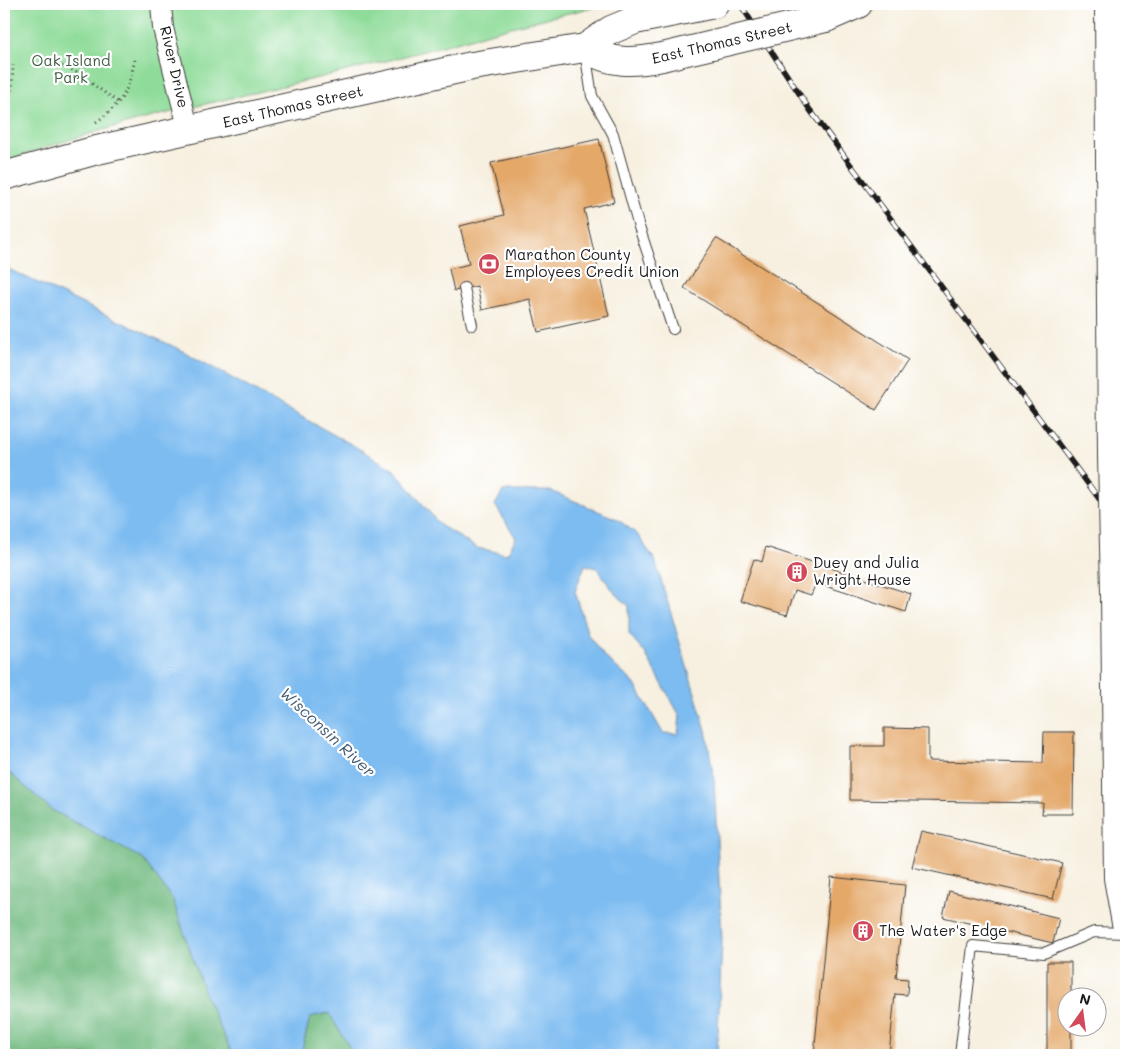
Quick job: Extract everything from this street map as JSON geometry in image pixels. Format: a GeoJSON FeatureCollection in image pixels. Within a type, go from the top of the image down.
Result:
{"type":"FeatureCollection","features":[{"type":"Feature","properties":{"kind":"main road","name":"East Thomas Street"},"geometry":{"type":"LineString","coordinates":[[4,176],[96,150],[189,131],[472,66],[585,48],[611,30],[644,18],[714,4]]}},
{"type":"Feature","properties":{"kind":"main road"},"geometry":{"type":"LineString","coordinates":[[1109,4],[1119,458],[1115,592],[1118,878],[1126,923]]}},
{"type":"Feature","properties":{"kind":"main road","name":"East Thomas Street"},"geometry":{"type":"LineString","coordinates":[[585,48],[619,62],[662,58],[846,9]]}},
{"type":"Feature","properties":{"kind":"street","name":"River Drive"},"geometry":{"type":"LineString","coordinates":[[160,4],[163,28],[189,131]]}},
{"type":"Feature","properties":{"kind":"lane"},"geometry":{"type":"LineString","coordinates":[[585,48],[592,96],[613,134],[638,224],[673,329]]}},
{"type":"Feature","properties":{"kind":"lane"},"geometry":{"type":"LineString","coordinates":[[464,288],[472,325]]}},
{"type":"Feature","properties":{"kind":"lane"},"geometry":{"type":"LineString","coordinates":[[960,1055],[973,946],[1044,953],[1094,932],[1126,933]]}},
{"type":"Feature","properties":{"kind":"path"},"geometry":{"type":"LineString","coordinates":[[96,122],[120,103],[129,84],[135,58]]}},
{"type":"Feature","properties":{"kind":"path"},"geometry":{"type":"LineString","coordinates":[[48,61],[73,70],[120,103]]}},
{"type":"Feature","properties":{"kind":"path"},"geometry":{"type":"LineString","coordinates":[[4,109],[12,88],[13,65]]}},
{"type":"Feature","properties":{"kind":"green space","name":"Oak Island Park"},"geometry":{"type":"Polygon","coordinates":[[[4,4],[612,4],[547,18],[387,61],[134,122],[47,147],[4,162],[4,4]]]}},
{"type":"Feature","properties":{"kind":"green space"},"geometry":{"type":"Polygon","coordinates":[[[4,768],[52,810],[143,859],[173,900],[206,997],[233,1055],[8,1055],[4,1016],[4,768]]]}},
{"type":"Feature","properties":{"kind":"green space"},"geometry":{"type":"Polygon","coordinates":[[[330,1013],[354,1055],[303,1055],[302,1050],[310,1017],[330,1013]]]}},
{"type":"Feature","properties":{"kind":"water","name":"Wisconsin River"},"geometry":{"type":"Polygon","coordinates":[[[4,267],[181,350],[356,447],[394,470],[440,525],[477,548],[507,554],[516,538],[495,505],[503,491],[551,491],[617,519],[637,534],[655,560],[706,730],[714,780],[722,940],[717,1055],[354,1055],[329,1013],[310,1017],[302,1050],[303,1055],[233,1055],[206,997],[173,900],[143,859],[52,810],[4,768],[4,267]],[[585,565],[575,591],[588,635],[605,657],[634,683],[663,733],[678,734],[680,716],[645,653],[629,634],[629,606],[614,592],[597,568],[585,565]]]}},
{"type":"Feature","properties":{"kind":"building"},"geometry":{"type":"Polygon","coordinates":[[[599,139],[614,202],[584,209],[609,316],[538,332],[530,299],[482,310],[477,286],[454,291],[449,269],[469,264],[460,226],[504,215],[491,163],[599,139]]]}},
{"type":"Feature","properties":{"kind":"building"},"geometry":{"type":"Polygon","coordinates":[[[716,238],[908,360],[876,410],[684,288],[716,238]]]}},
{"type":"Feature","properties":{"kind":"building","name":"Duey and Julia Wright House"},"geometry":{"type":"Polygon","coordinates":[[[766,547],[911,594],[906,612],[816,583],[811,595],[795,590],[787,615],[740,601],[754,559],[762,562],[766,547]]]}},
{"type":"Feature","properties":{"kind":"building"},"geometry":{"type":"Polygon","coordinates":[[[884,728],[928,729],[928,761],[1043,763],[1044,732],[1074,732],[1073,814],[1042,814],[1043,803],[850,800],[850,746],[884,746],[884,728]]]}},
{"type":"Feature","properties":{"kind":"building"},"geometry":{"type":"Polygon","coordinates":[[[921,831],[1062,863],[1053,899],[912,867],[921,831]]]}},
{"type":"Feature","properties":{"kind":"building","name":"The Water's Edge"},"geometry":{"type":"Polygon","coordinates":[[[831,877],[905,885],[896,978],[908,979],[907,995],[895,994],[889,1055],[814,1055],[831,877]]]}},
{"type":"Feature","properties":{"kind":"building"},"geometry":{"type":"Polygon","coordinates":[[[949,891],[1059,918],[1053,943],[943,917],[949,891]]]}},
{"type":"Feature","properties":{"kind":"building"},"geometry":{"type":"Polygon","coordinates":[[[1047,962],[1071,962],[1071,986],[1058,986],[1058,1036],[1071,1036],[1071,1055],[1047,1055],[1047,962]]]}},
{"type":"Feature","properties":{"kind":"railway"},"geometry":{"type":"LineString","coordinates":[[740,4],[810,110],[1126,535]]}},
{"type":"Feature","properties":{"kind":"place","name":"Marathon County Employees Credit Union"},"geometry":{"type":"Point","coordinates":[489,264]}},
{"type":"Feature","properties":{"kind":"place","name":"Duey and Julia Wright House"},"geometry":{"type":"Point","coordinates":[797,572]}},
{"type":"Feature","properties":{"kind":"place","name":"The Water's Edge"},"geometry":{"type":"Point","coordinates":[863,931]}}]}
